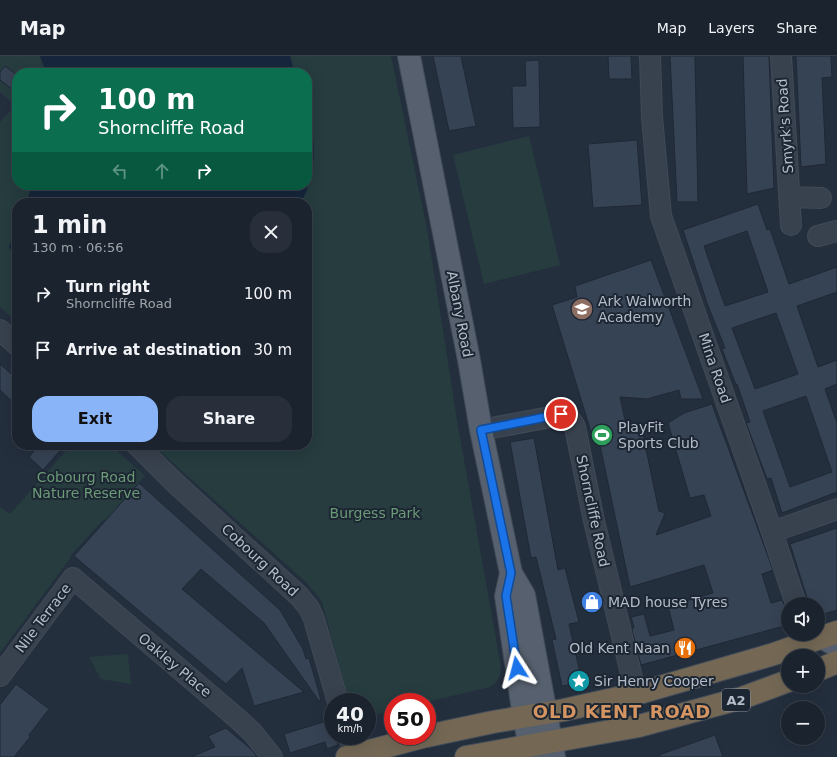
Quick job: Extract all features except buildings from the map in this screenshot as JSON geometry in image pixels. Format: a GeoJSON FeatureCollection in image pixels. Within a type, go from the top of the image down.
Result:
{"type":"FeatureCollection","features":[{"type":"Feature","properties":{"kind":"highway","name":"A2"},"geometry":{"type":"LineString","coordinates":[[436,734],[636,694],[815,641]]}},
{"type":"Feature","properties":{"kind":"highway"},"geometry":{"type":"LineString","coordinates":[[825,667],[837,662]]}},
{"type":"Feature","properties":{"kind":"highway","name":"A2"},"geometry":{"type":"LineString","coordinates":[[469,757],[553,750],[742,698],[781,684]]}},
{"type":"Feature","properties":{"kind":"highway","name":"A2"},"geometry":{"type":"LineString","coordinates":[[350,749],[384,743]]}},
{"type":"Feature","properties":{"kind":"main road","name":"Albany Road"},"geometry":{"type":"LineString","coordinates":[[409,56],[469,360],[481,430],[511,573],[524,594],[553,750]]}},
{"type":"Feature","properties":{"kind":"main road","name":"Albany Road"},"geometry":{"type":"LineString","coordinates":[[511,573],[506,596],[524,717],[531,751]]}},
{"type":"Feature","properties":{"kind":"street","name":"Mina Road"},"geometry":{"type":"LineString","coordinates":[[650,56],[652,117],[661,216],[794,597]]}},
{"type":"Feature","properties":{"kind":"street","name":"Smyrk's Road"},"geometry":{"type":"LineString","coordinates":[[781,56],[791,225]]}},
{"type":"Feature","properties":{"kind":"street"},"geometry":{"type":"LineString","coordinates":[[790,197],[821,198]]}},
{"type":"Feature","properties":{"kind":"street"},"geometry":{"type":"LineString","coordinates":[[0,330],[12,341]]}},
{"type":"Feature","properties":{"kind":"street","name":"Shorncliffe Road"},"geometry":{"type":"LineString","coordinates":[[481,430],[561,414],[567,416],[573,421],[594,521],[636,694]]}},
{"type":"Feature","properties":{"kind":"street","name":"Cobourg Road"},"geometry":{"type":"LineString","coordinates":[[142,450],[174,482],[278,576],[309,608],[314,619],[335,693]]}},
{"type":"Feature","properties":{"kind":"street"},"geometry":{"type":"LineString","coordinates":[[772,532],[837,509]]}},
{"type":"Feature","properties":{"kind":"street","name":"Nile Terrace"},"geometry":{"type":"LineString","coordinates":[[0,676],[73,578]]}},
{"type":"Feature","properties":{"kind":"street","name":"Oakley Place"},"geometry":{"type":"LineString","coordinates":[[73,578],[238,719],[253,733],[272,757]]}},
{"type":"Feature","properties":{"kind":"green space","name":"Burgess Park"},"geometry":{"type":"Polygon","coordinates":[[[0,56],[391,56],[427,229],[458,426],[501,667],[498,679],[493,685],[436,700],[436,693],[384,693],[384,712],[376,715],[376,693],[347,693],[322,602],[308,584],[159,450],[312,450],[312,198],[12,198],[12,318],[0,307],[0,122],[12,109],[12,190],[312,190],[312,68],[12,68],[12,103],[0,92],[0,56]]]}},
{"type":"Feature","properties":{"kind":"green space"},"geometry":{"type":"Polygon","coordinates":[[[529,136],[560,265],[484,284],[453,155],[529,136]]]}},
{"type":"Feature","properties":{"kind":"green space","name":"Cobourg Road Nature Reserve"},"geometry":{"type":"Polygon","coordinates":[[[67,450],[116,450],[145,476],[106,520],[104,519],[70,556],[71,557],[0,653],[0,507],[10,514],[67,450]]]}},
{"type":"Feature","properties":{"kind":"green space"},"geometry":{"type":"Polygon","coordinates":[[[128,654],[131,684],[101,679],[89,657],[128,654]]]}},
{"type":"Feature","properties":{"kind":"water"},"geometry":{"type":"Polygon","coordinates":[[[40,56],[290,56],[294,68],[44,68],[40,56]]]}},
{"type":"Feature","properties":{"kind":"water"},"geometry":{"type":"Polygon","coordinates":[[[312,129],[314,154],[312,172],[312,129]]]}},
{"type":"Feature","properties":{"kind":"water"},"geometry":{"type":"Polygon","coordinates":[[[30,190],[307,190],[303,198],[28,198],[30,190]]]}},
{"type":"Feature","properties":{"kind":"water"},"geometry":{"type":"Polygon","coordinates":[[[12,239],[12,252],[9,247],[12,239]]]}},
{"type":"Feature","properties":{"kind":"place","name":"Ark Walworth Academy"},"geometry":{"type":"Point","coordinates":[582,309]}},
{"type":"Feature","properties":{"kind":"place","name":"PlayFit Sports Club"},"geometry":{"type":"Point","coordinates":[602,435]}},
{"type":"Feature","properties":{"kind":"place","name":"MAD house Tyres"},"geometry":{"type":"Point","coordinates":[592,602]}},
{"type":"Feature","properties":{"kind":"place","name":"Old Kent Naan"},"geometry":{"type":"Point","coordinates":[685,648]}},
{"type":"Feature","properties":{"kind":"place","name":"Sir Henry Cooper"},"geometry":{"type":"Point","coordinates":[579,681]}},
{"type":"Feature","properties":{"kind":"district","name":"OLD KENT ROAD"},"geometry":{"type":"Point","coordinates":[622,711]}},
{"type":"Feature","properties":{"kind":"route"},"geometry":{"type":"LineString","coordinates":[[517,668],[506,596],[511,573],[481,430],[561,414]]}}]}
